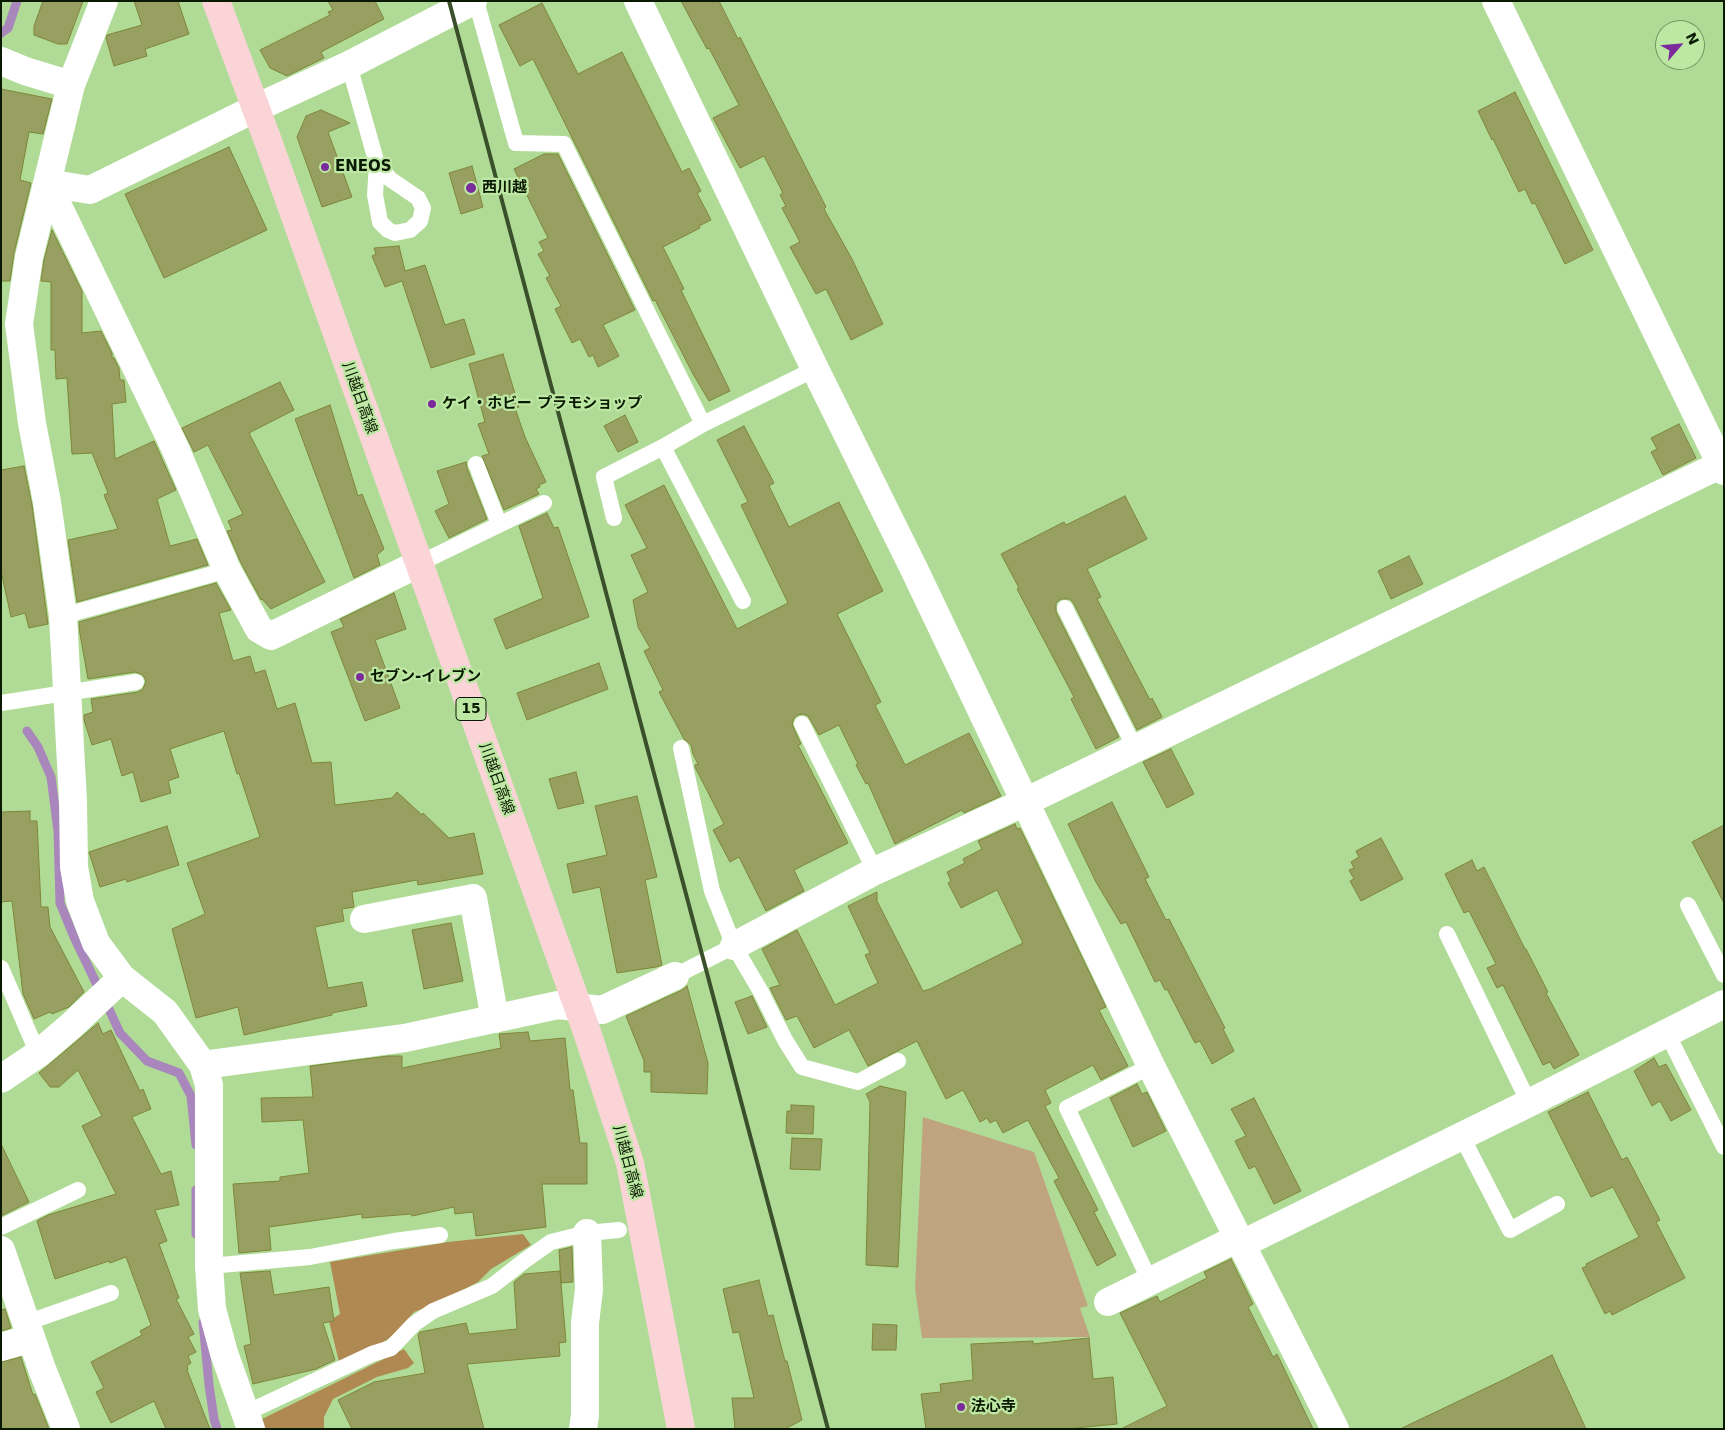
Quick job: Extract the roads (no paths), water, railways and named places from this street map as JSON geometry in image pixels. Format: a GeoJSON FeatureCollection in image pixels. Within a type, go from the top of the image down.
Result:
{"type":"FeatureCollection","features":[{"type":"Feature","properties":{"kind":"main road","name":"川越日高線"},"geometry":{"type":"LineString","coordinates":[[216,1],[579,1007],[630,1163],[681,1429]]}},
{"type":"Feature","properties":{"kind":"street"},"geometry":{"type":"LineString","coordinates":[[104,1],[72,86],[29,258],[10,325],[47,502],[62,616],[74,867],[80,901],[96,943],[122,978],[165,1012],[203,1065],[209,1085],[209,1266],[212,1308],[224,1353],[248,1421]]}},
{"type":"Feature","properties":{"kind":"street"},"geometry":{"type":"LineString","coordinates":[[47,183],[90,190],[475,1]]}},
{"type":"Feature","properties":{"kind":"street"},"geometry":{"type":"LineString","coordinates":[[638,1],[815,369],[914,569],[1150,1066],[1335,1429]]}},
{"type":"Feature","properties":{"kind":"street"},"geometry":{"type":"LineString","coordinates":[[734,946],[875,871],[1025,802],[1723,466],[1496,1]]}},
{"type":"Feature","properties":{"kind":"street"},"geometry":{"type":"LineString","coordinates":[[1,61],[72,86]]}},
{"type":"Feature","properties":{"kind":"street"},"geometry":{"type":"LineString","coordinates":[[47,183],[175,448],[227,570],[259,629],[271,636],[418,564]]}},
{"type":"Feature","properties":{"kind":"street"},"geometry":{"type":"LineString","coordinates":[[364,919],[473,898],[495,1019]]}},
{"type":"Feature","properties":{"kind":"street"},"geometry":{"type":"LineString","coordinates":[[203,1065],[406,1038],[558,1006],[602,1010],[675,976]]}},
{"type":"Feature","properties":{"kind":"street"},"geometry":{"type":"LineString","coordinates":[[1,1079],[38,1054],[122,978]]}},
{"type":"Feature","properties":{"kind":"street"},"geometry":{"type":"LineString","coordinates":[[1108,1302],[1150,1281],[1374,1181],[1461,1135],[1529,1103],[1724,1004]]}},
{"type":"Feature","properties":{"kind":"street"},"geometry":{"type":"LineString","coordinates":[[583,1429],[585,1323],[589,1289],[587,1233]]}},
{"type":"Feature","properties":{"kind":"street"},"geometry":{"type":"LineString","coordinates":[[1,1250],[66,1429]]}},
{"type":"Feature","properties":{"kind":"street"},"geometry":{"type":"LineString","coordinates":[[1,1346],[29,1330]]}},
{"type":"Feature","properties":{"kind":"lane"},"geometry":{"type":"LineString","coordinates":[[475,1],[516,143],[564,144],[704,424]]}},
{"type":"Feature","properties":{"kind":"lane"},"geometry":{"type":"LineString","coordinates":[[348,64],[378,164]]}},
{"type":"Feature","properties":{"kind":"lane"},"geometry":{"type":"LineString","coordinates":[[614,518],[604,477],[704,424],[815,369]]}},
{"type":"Feature","properties":{"kind":"lane"},"geometry":{"type":"LineString","coordinates":[[663,447],[742,601]]}},
{"type":"Feature","properties":{"kind":"lane"},"geometry":{"type":"LineString","coordinates":[[476,464],[499,524]]}},
{"type":"Feature","properties":{"kind":"lane"},"geometry":{"type":"LineString","coordinates":[[418,564],[544,503]]}},
{"type":"Feature","properties":{"kind":"lane"},"geometry":{"type":"LineString","coordinates":[[62,616],[227,570]]}},
{"type":"Feature","properties":{"kind":"lane"},"geometry":{"type":"LineString","coordinates":[[1065,608],[1136,748]]}},
{"type":"Feature","properties":{"kind":"lane"},"geometry":{"type":"LineString","coordinates":[[1,703],[136,682]]}},
{"type":"Feature","properties":{"kind":"lane"},"geometry":{"type":"LineString","coordinates":[[802,724],[875,871]]}},
{"type":"Feature","properties":{"kind":"lane"},"geometry":{"type":"LineString","coordinates":[[681,748],[712,891],[734,946],[761,992],[785,1040],[802,1067],[858,1082],[898,1060]]}},
{"type":"Feature","properties":{"kind":"lane"},"geometry":{"type":"LineString","coordinates":[[1688,905],[1724,975]]}},
{"type":"Feature","properties":{"kind":"lane"},"geometry":{"type":"LineString","coordinates":[[1447,934],[1529,1103]]}},
{"type":"Feature","properties":{"kind":"lane"},"geometry":{"type":"LineString","coordinates":[[675,976],[734,946]]}},
{"type":"Feature","properties":{"kind":"lane"},"geometry":{"type":"LineString","coordinates":[[1,968],[38,1054]]}},
{"type":"Feature","properties":{"kind":"lane"},"geometry":{"type":"LineString","coordinates":[[1667,1033],[1724,1147]]}},
{"type":"Feature","properties":{"kind":"lane"},"geometry":{"type":"LineString","coordinates":[[1150,1066],[1066,1108],[1150,1281]]}},
{"type":"Feature","properties":{"kind":"lane"},"geometry":{"type":"LineString","coordinates":[[1461,1135],[1510,1230],[1557,1204]]}},
{"type":"Feature","properties":{"kind":"lane"},"geometry":{"type":"LineString","coordinates":[[1,1227],[78,1190]]}},
{"type":"Feature","properties":{"kind":"lane"},"geometry":{"type":"LineString","coordinates":[[248,1421],[372,1354],[391,1348],[420,1320],[433,1312],[492,1286],[551,1242],[587,1233],[619,1230]]}},
{"type":"Feature","properties":{"kind":"lane"},"geometry":{"type":"LineString","coordinates":[[209,1266],[310,1257],[394,1241],[440,1236]]}},
{"type":"Feature","properties":{"kind":"lane"},"geometry":{"type":"LineString","coordinates":[[29,1330],[111,1293]]}},
{"type":"Feature","properties":{"kind":"waterway"},"geometry":{"type":"LineString","coordinates":[[1,33],[8,28],[17,1]]}},
{"type":"Feature","properties":{"kind":"waterway"},"geometry":{"type":"LineString","coordinates":[[27,731],[38,747],[51,777],[58,831],[60,903],[98,987]]}},
{"type":"Feature","properties":{"kind":"waterway"},"geometry":{"type":"LineString","coordinates":[[109,1009],[120,1033],[147,1061],[179,1073],[191,1096],[196,1145]]}},
{"type":"Feature","properties":{"kind":"waterway"},"geometry":{"type":"LineString","coordinates":[[196,1190],[196,1234]]}},
{"type":"Feature","properties":{"kind":"waterway"},"geometry":{"type":"LineString","coordinates":[[203,1322],[209,1385],[217,1429]]}},
{"type":"Feature","properties":{"kind":"railway"},"geometry":{"type":"LineString","coordinates":[[449,1],[828,1429]]}},
{"type":"Feature","properties":{"kind":"place","name":"ENEOS"},"geometry":{"type":"Point","coordinates":[325,167]}},
{"type":"Feature","properties":{"kind":"place","name":"西川越"},"geometry":{"type":"Point","coordinates":[471,188]}},
{"type":"Feature","properties":{"kind":"place","name":"ケイ・ホビー プラモショップ"},"geometry":{"type":"Point","coordinates":[432,404]}},
{"type":"Feature","properties":{"kind":"place","name":"セブン-イレブン"},"geometry":{"type":"Point","coordinates":[360,677]}},
{"type":"Feature","properties":{"kind":"place","name":"法心寺"},"geometry":{"type":"Point","coordinates":[961,1407]}}]}
